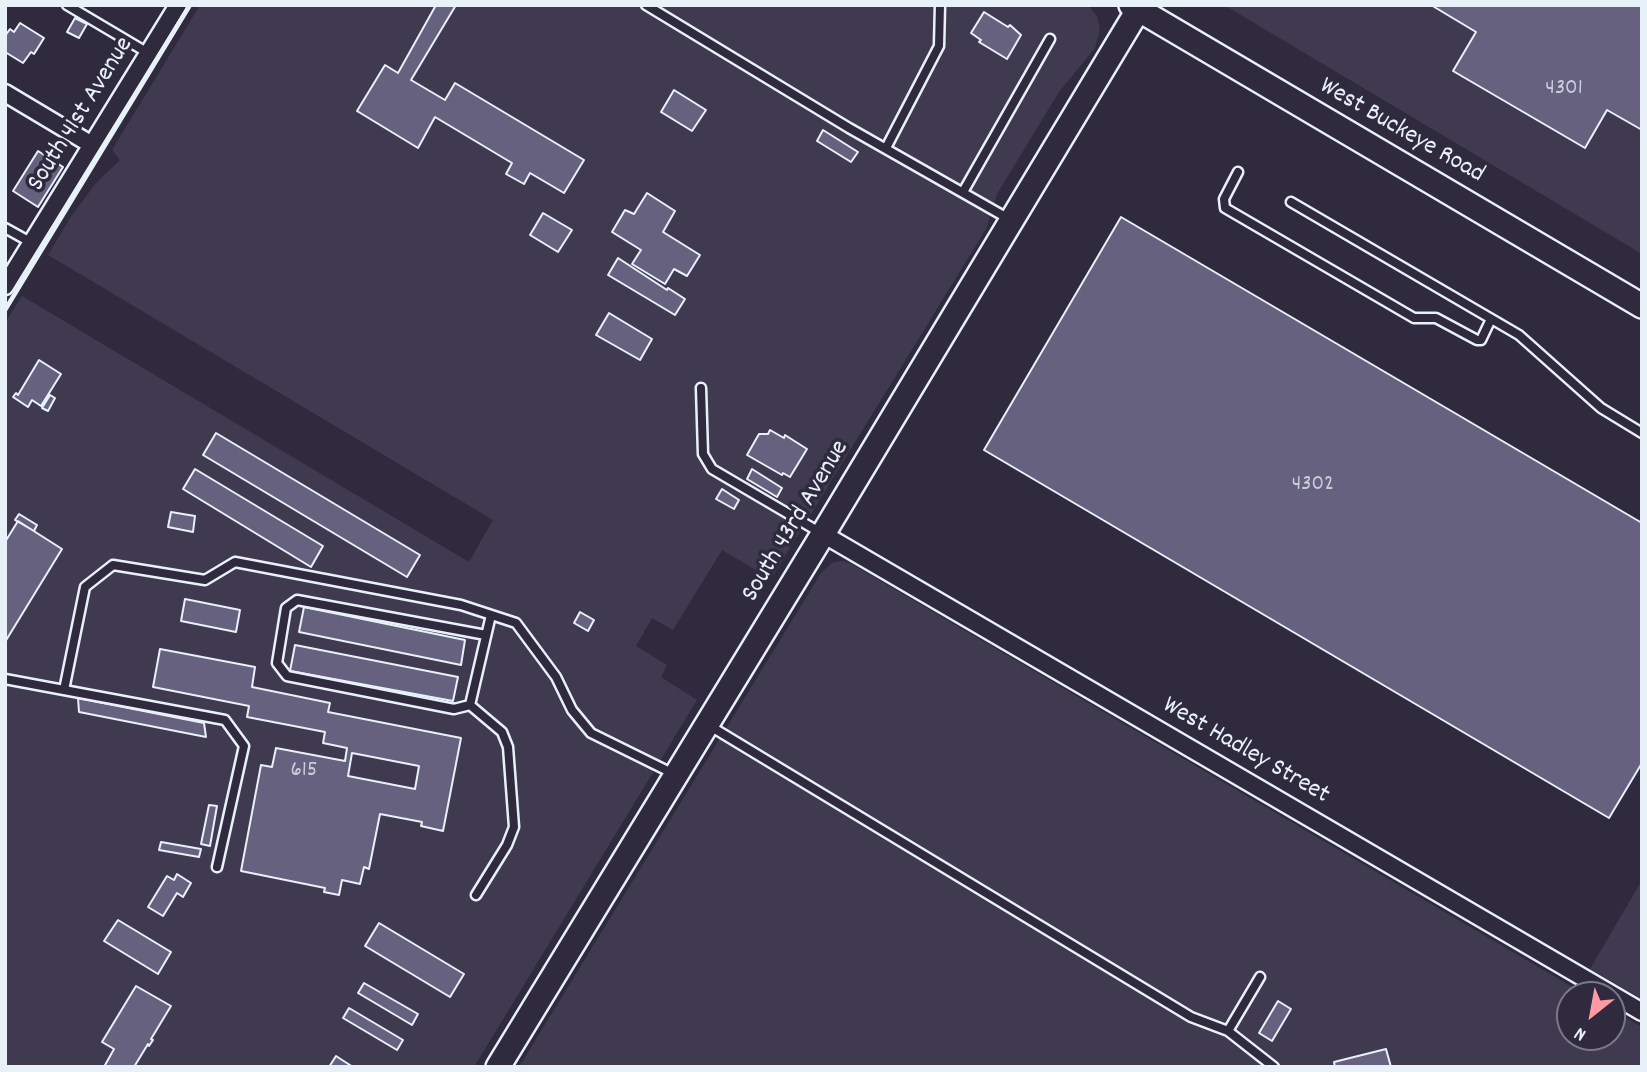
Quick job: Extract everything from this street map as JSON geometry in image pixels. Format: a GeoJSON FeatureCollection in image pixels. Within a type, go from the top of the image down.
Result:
{"type":"FeatureCollection","features":[{"type":"Feature","properties":{"kind":"main road","name":"South 43rd Avenue"},"geometry":{"type":"LineString","coordinates":[[498,1067],[1012,221],[1137,7]]}},
{"type":"Feature","properties":{"kind":"main road","name":"West Buckeye Road"},"geometry":{"type":"LineString","coordinates":[[1137,7],[1642,306]]}},
{"type":"Feature","properties":{"kind":"street","name":"South 41st Avenue"},"geometry":{"type":"LineString","coordinates":[[5,286],[178,5]]}},
{"type":"Feature","properties":{"kind":"street"},"geometry":{"type":"LineString","coordinates":[[5,93],[92,145]]}},
{"type":"Feature","properties":{"kind":"street","name":"West Hadley Street"},"geometry":{"type":"LineString","coordinates":[[823,534],[1642,1012]]}},
{"type":"Feature","properties":{"kind":"lane"},"geometry":{"type":"LineString","coordinates":[[67,5],[148,53]]}},
{"type":"Feature","properties":{"kind":"lane"},"geometry":{"type":"LineString","coordinates":[[646,5],[1012,221]]}},
{"type":"Feature","properties":{"kind":"lane"},"geometry":{"type":"LineString","coordinates":[[886,148],[939,46],[940,5]]}},
{"type":"Feature","properties":{"kind":"lane"},"geometry":{"type":"LineString","coordinates":[[962,192],[1050,39]]}},
{"type":"Feature","properties":{"kind":"lane"},"geometry":{"type":"LineString","coordinates":[[1238,172],[1224,199],[1225,208],[1414,318],[1436,318],[1477,340],[1481,340],[1491,319]]}},
{"type":"Feature","properties":{"kind":"lane"},"geometry":{"type":"LineString","coordinates":[[1291,202],[1518,335],[1601,408],[1642,433]]}},
{"type":"Feature","properties":{"kind":"lane"},"geometry":{"type":"LineString","coordinates":[[5,228],[32,243]]}},
{"type":"Feature","properties":{"kind":"lane"},"geometry":{"type":"LineString","coordinates":[[701,388],[702,454],[712,468],[823,534]]}},
{"type":"Feature","properties":{"kind":"lane"},"geometry":{"type":"LineString","coordinates":[[64,690],[85,587],[113,565],[205,580],[235,562],[461,605],[516,623],[556,677],[572,710],[591,733],[676,775]]}},
{"type":"Feature","properties":{"kind":"lane"},"geometry":{"type":"LineString","coordinates":[[470,705],[454,709],[287,676],[276,663],[286,608],[297,600],[486,635]]}},
{"type":"Feature","properties":{"kind":"lane"},"geometry":{"type":"LineString","coordinates":[[470,705],[491,615]]}},
{"type":"Feature","properties":{"kind":"lane"},"geometry":{"type":"LineString","coordinates":[[5,679],[225,720],[244,746],[217,867]]}},
{"type":"Feature","properties":{"kind":"lane"},"geometry":{"type":"LineString","coordinates":[[470,705],[502,732],[508,747],[514,827],[507,845],[476,895]]}},
{"type":"Feature","properties":{"kind":"lane"},"geometry":{"type":"LineString","coordinates":[[707,724],[1191,1017],[1228,1031],[1274,1067]]}},
{"type":"Feature","properties":{"kind":"lane"},"geometry":{"type":"LineString","coordinates":[[1228,1031],[1261,977]]}},
{"type":"Feature","properties":{"kind":"shaded area"},"geometry":{"type":"Polygon","coordinates":[[[200,5],[1088,5],[1097,16],[1100,29],[1095,48],[1059,92],[997,194],[986,229],[771,579],[722,550],[673,630],[652,618],[636,646],[667,665],[661,677],[697,700],[474,1067],[5,1067],[5,323],[22,296],[469,562],[493,520],[48,255],[70,218],[96,183],[120,160],[112,150],[200,5]]]}},
{"type":"Feature","properties":{"kind":"shaded area"},"geometry":{"type":"Polygon","coordinates":[[[1224,5],[1642,5],[1642,254],[1224,5]]]}},
{"type":"Feature","properties":{"kind":"shaded area"},"geometry":{"type":"Polygon","coordinates":[[[832,563],[850,563],[1562,981],[1556,981],[1556,1051],[1626,1051],[1626,1018],[1642,1027],[1642,1067],[519,1067],[821,573],[832,563]]]}},
{"type":"Feature","properties":{"kind":"shaded area"},"geometry":{"type":"Polygon","coordinates":[[[1642,880],[1642,999],[1626,990],[1626,981],[1611,981],[1590,969],[1642,880]]]}},
{"type":"Feature","properties":{"kind":"building"},"geometry":{"type":"Polygon","coordinates":[[[436,5],[456,5],[411,80],[445,100],[455,83],[584,160],[564,193],[530,173],[524,184],[506,174],[512,163],[435,117],[418,148],[357,111],[385,65],[398,73],[436,5]]]}},
{"type":"Feature","properties":{"kind":"building"},"geometry":{"type":"Polygon","coordinates":[[[1431,5],[1642,5],[1642,130],[1607,110],[1585,148],[1453,71],[1476,32],[1431,5]]]}},
{"type":"Feature","properties":{"kind":"building"},"geometry":{"type":"Polygon","coordinates":[[[984,12],[1008,27],[1010,25],[1021,35],[1007,59],[979,42],[981,40],[971,33],[984,12]]]}},
{"type":"Feature","properties":{"kind":"building"},"geometry":{"type":"Polygon","coordinates":[[[75,18],[87,24],[79,38],[67,32],[75,18]]]}},
{"type":"Feature","properties":{"kind":"building"},"geometry":{"type":"Polygon","coordinates":[[[20,23],[44,38],[34,54],[31,52],[23,63],[5,52],[5,36],[10,29],[14,32],[20,23]]]}},
{"type":"Feature","properties":{"kind":"building"},"geometry":{"type":"Polygon","coordinates":[[[674,90],[706,110],[692,131],[661,112],[674,90]]]}},
{"type":"Feature","properties":{"kind":"building"},"geometry":{"type":"Polygon","coordinates":[[[823,130],[858,152],[851,162],[817,141],[823,130]]]}},
{"type":"Feature","properties":{"kind":"building"},"geometry":{"type":"Polygon","coordinates":[[[38,151],[63,167],[38,207],[13,191],[38,151]]]}},
{"type":"Feature","properties":{"kind":"building"},"geometry":{"type":"Polygon","coordinates":[[[647,193],[675,211],[663,232],[700,255],[687,276],[674,269],[665,284],[632,264],[641,250],[612,232],[625,210],[634,214],[647,193]]]}},
{"type":"Feature","properties":{"kind":"building"},"geometry":{"type":"Polygon","coordinates":[[[543,213],[572,230],[558,252],[530,235],[543,213]]]}},
{"type":"Feature","properties":{"kind":"building"},"geometry":{"type":"Polygon","coordinates":[[[1121,217],[1642,523],[1642,763],[1609,818],[984,450],[1121,217]]]}},
{"type":"Feature","properties":{"kind":"building"},"geometry":{"type":"Polygon","coordinates":[[[618,258],[685,299],[675,315],[608,275],[618,258]]]}},
{"type":"Feature","properties":{"kind":"building"},"geometry":{"type":"Polygon","coordinates":[[[609,313],[652,339],[640,360],[596,335],[609,313]]]}},
{"type":"Feature","properties":{"kind":"building"},"geometry":{"type":"Polygon","coordinates":[[[39,360],[61,374],[41,406],[32,400],[28,407],[13,397],[16,393],[18,395],[39,360]]]}},
{"type":"Feature","properties":{"kind":"building"},"geometry":{"type":"Polygon","coordinates":[[[50,395],[55,398],[48,411],[42,408],[50,395]]]}},
{"type":"Feature","properties":{"kind":"building"},"geometry":{"type":"Polygon","coordinates":[[[770,430],[784,438],[785,435],[807,449],[790,477],[747,455],[759,434],[768,434],[770,430]]]}},
{"type":"Feature","properties":{"kind":"building"},"geometry":{"type":"Polygon","coordinates":[[[216,433],[420,555],[407,577],[203,455],[216,433]]]}},
{"type":"Feature","properties":{"kind":"building"},"geometry":{"type":"Polygon","coordinates":[[[195,469],[323,546],[311,567],[183,489],[195,469]]]}},
{"type":"Feature","properties":{"kind":"building"},"geometry":{"type":"Polygon","coordinates":[[[752,469],[782,488],[777,497],[747,479],[752,469]]]}},
{"type":"Feature","properties":{"kind":"building"},"geometry":{"type":"Polygon","coordinates":[[[722,489],[739,500],[734,509],[716,499],[722,489]]]}},
{"type":"Feature","properties":{"kind":"building"},"geometry":{"type":"Polygon","coordinates":[[[171,512],[195,516],[193,532],[168,527],[171,512]]]}},
{"type":"Feature","properties":{"kind":"building"},"geometry":{"type":"Polygon","coordinates":[[[19,514],[37,525],[34,531],[15,520],[19,514]]]}},
{"type":"Feature","properties":{"kind":"building"},"geometry":{"type":"Polygon","coordinates":[[[18,521],[62,549],[5,642],[5,542],[18,521]]]}},
{"type":"Feature","properties":{"kind":"building"},"geometry":{"type":"Polygon","coordinates":[[[185,599],[240,610],[236,632],[181,621],[185,599]]]}},
{"type":"Feature","properties":{"kind":"building"},"geometry":{"type":"Polygon","coordinates":[[[304,607],[465,640],[461,665],[299,632],[304,607]]]}},
{"type":"Feature","properties":{"kind":"building"},"geometry":{"type":"Polygon","coordinates":[[[580,612],[594,620],[588,631],[574,623],[580,612]]]}},
{"type":"Feature","properties":{"kind":"building"},"geometry":{"type":"Polygon","coordinates":[[[295,645],[458,677],[453,701],[290,671],[295,645]]]}},
{"type":"Feature","properties":{"kind":"building"},"geometry":{"type":"Polygon","coordinates":[[[160,649],[255,667],[252,687],[330,703],[328,712],[461,738],[443,831],[421,826],[422,822],[380,814],[369,869],[364,867],[360,884],[342,880],[339,895],[324,892],[325,888],[241,871],[261,765],[272,767],[276,748],[345,761],[347,748],[323,743],[325,732],[247,717],[249,706],[153,687],[160,649]],[[352,753],[348,776],[415,789],[419,766],[352,753]]]}},
{"type":"Feature","properties":{"kind":"building"},"geometry":{"type":"Polygon","coordinates":[[[78,698],[204,723],[206,737],[79,712],[78,698]]]}},
{"type":"Feature","properties":{"kind":"building"},"geometry":{"type":"Polygon","coordinates":[[[209,805],[217,806],[210,846],[201,844],[209,805]]]}},
{"type":"Feature","properties":{"kind":"building"},"geometry":{"type":"Polygon","coordinates":[[[161,842],[201,849],[199,857],[159,850],[161,842]]]}},
{"type":"Feature","properties":{"kind":"building"},"geometry":{"type":"Polygon","coordinates":[[[177,874],[191,883],[183,897],[177,893],[163,916],[148,907],[167,876],[174,880],[177,874]]]}},
{"type":"Feature","properties":{"kind":"building"},"geometry":{"type":"Polygon","coordinates":[[[118,920],[171,952],[158,974],[104,941],[118,920]]]}},
{"type":"Feature","properties":{"kind":"building"},"geometry":{"type":"Polygon","coordinates":[[[379,923],[464,974],[450,997],[365,946],[379,923]]]}},
{"type":"Feature","properties":{"kind":"building"},"geometry":{"type":"Polygon","coordinates":[[[364,983],[418,1014],[412,1025],[358,993],[364,983]]]}},
{"type":"Feature","properties":{"kind":"building"},"geometry":{"type":"Polygon","coordinates":[[[136,986],[171,1006],[151,1039],[153,1040],[134,1067],[104,1067],[114,1049],[102,1042],[136,986]]]}},
{"type":"Feature","properties":{"kind":"building"},"geometry":{"type":"Polygon","coordinates":[[[1278,1001],[1291,1009],[1272,1041],[1259,1033],[1278,1001]]]}},
{"type":"Feature","properties":{"kind":"building"},"geometry":{"type":"Polygon","coordinates":[[[349,1008],[403,1040],[397,1050],[343,1018],[349,1008]]]}},
{"type":"Feature","properties":{"kind":"building"},"geometry":{"type":"Polygon","coordinates":[[[1386,1049],[1391,1067],[1335,1067],[1334,1062],[1386,1049]]]}},
{"type":"Feature","properties":{"kind":"building"},"geometry":{"type":"Polygon","coordinates":[[[336,1056],[353,1067],[329,1067],[336,1056]]]}},
{"type":"Feature","properties":{"kind":"railway"},"geometry":{"type":"LineString","coordinates":[[5,310],[190,5]]}}]}
